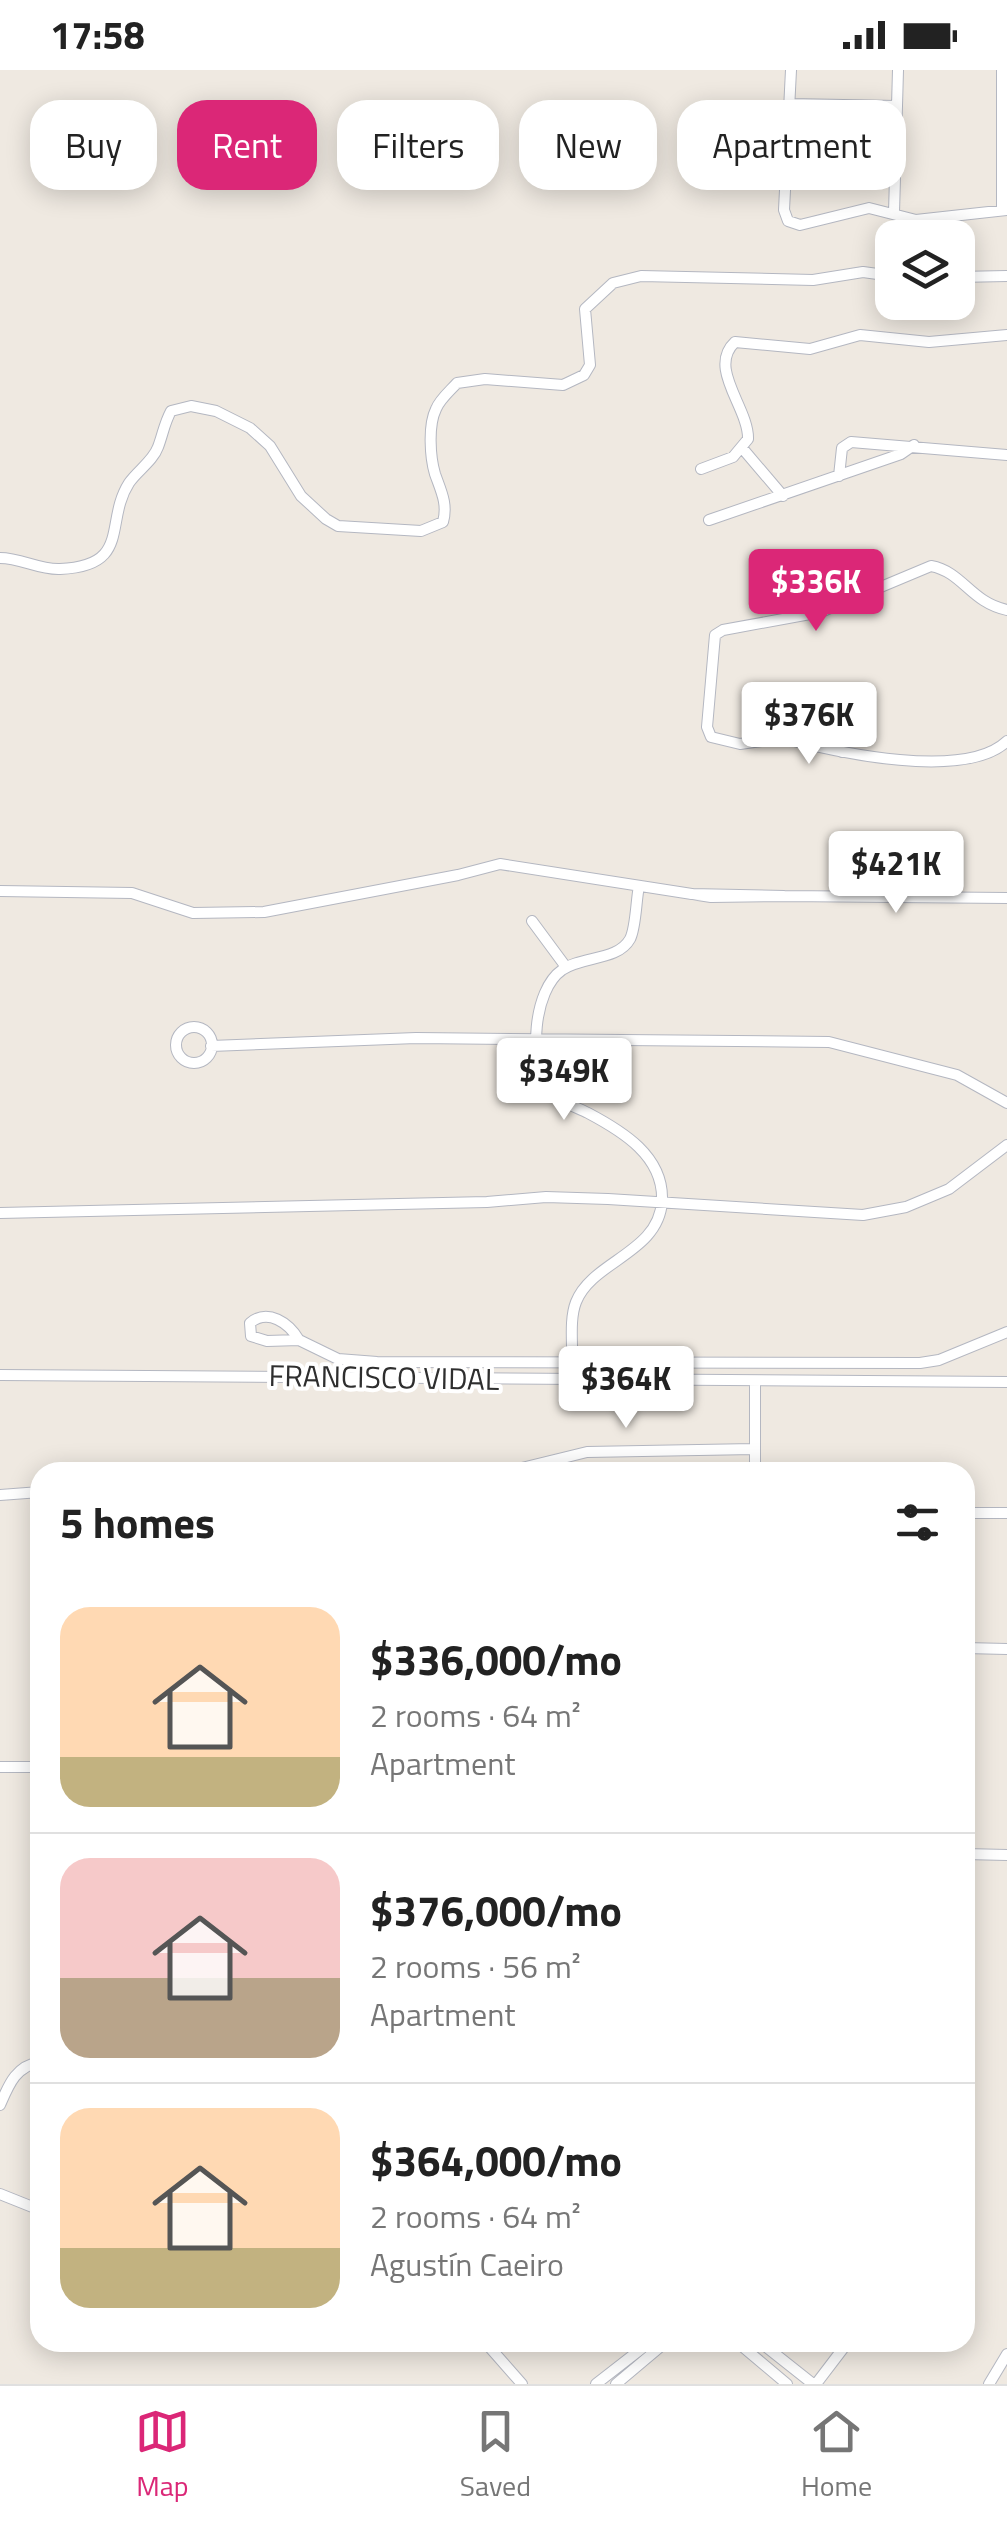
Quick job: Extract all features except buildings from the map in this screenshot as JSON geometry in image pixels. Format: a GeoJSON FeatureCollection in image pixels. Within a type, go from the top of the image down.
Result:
{"type":"FeatureCollection","features":[{"type":"Feature","properties":{"kind":"street"},"geometry":{"type":"LineString","coordinates":[[790,100],[791,70]]}},
{"type":"Feature","properties":{"kind":"street"},"geometry":{"type":"LineString","coordinates":[[897,100],[898,70]]}},
{"type":"Feature","properties":{"kind":"street"},"geometry":{"type":"LineString","coordinates":[[785,190],[788,221],[800,225],[869,208],[922,220],[1005,210],[1002,70]]}},
{"type":"Feature","properties":{"kind":"street"},"geometry":{"type":"LineString","coordinates":[[894,213],[895,190]]}},
{"type":"Feature","properties":{"kind":"street"},"geometry":{"type":"LineString","coordinates":[[0,558],[61,569],[86,565],[108,552],[116,537],[128,484],[158,449],[161,428],[171,412],[191,406],[216,411],[250,428],[270,446],[302,496],[326,520],[338,526],[421,531],[443,522],[446,510],[434,470],[434,410],[457,383],[522,380],[563,385],[584,375],[590,365],[585,309],[613,283],[642,276],[813,280],[875,274]]}},
{"type":"Feature","properties":{"kind":"street"},"geometry":{"type":"LineString","coordinates":[[975,277],[1007,276]]}},
{"type":"Feature","properties":{"kind":"street"},"geometry":{"type":"LineString","coordinates":[[701,470],[732,458],[748,440],[747,422],[726,368],[726,354],[735,342],[810,349],[860,335],[929,342],[1007,335]]}},
{"type":"Feature","properties":{"kind":"street"},"geometry":{"type":"LineString","coordinates":[[839,476],[846,443],[1007,452]]}},
{"type":"Feature","properties":{"kind":"street"},"geometry":{"type":"LineString","coordinates":[[709,520],[902,454],[914,446]]}},
{"type":"Feature","properties":{"kind":"street"},"geometry":{"type":"LineString","coordinates":[[743,449],[784,496]]}},
{"type":"Feature","properties":{"kind":"street"},"geometry":{"type":"LineString","coordinates":[[1007,610],[980,601],[948,570],[931,566],[821,612],[718,631],[713,640],[708,733],[716,740],[732,744],[785,738],[822,750],[881,759],[970,758],[991,752],[1007,741]]}},
{"type":"Feature","properties":{"kind":"street"},"geometry":{"type":"LineString","coordinates":[[0,891],[132,893],[198,914],[278,910],[344,894],[458,875],[492,864],[691,894],[1004,900]]}},
{"type":"Feature","properties":{"kind":"street"},"geometry":{"type":"LineString","coordinates":[[572,1363],[577,1299],[608,1268],[642,1243],[662,1203],[656,1169],[646,1153],[548,1088],[537,1039],[541,996],[566,967],[619,949],[629,940],[640,886]]}},
{"type":"Feature","properties":{"kind":"street"},"geometry":{"type":"LineString","coordinates":[[532,921],[566,967]]}},
{"type":"Feature","properties":{"kind":"street"},"geometry":{"type":"LineString","coordinates":[[212,1046],[384,1039],[828,1042],[957,1074],[1004,1099]]}},
{"type":"Feature","properties":{"kind":"street"},"geometry":{"type":"LineString","coordinates":[[0,1213],[546,1198],[876,1214],[906,1207],[958,1184],[1007,1145]]}},
{"type":"Feature","properties":{"kind":"street"},"geometry":{"type":"LineString","coordinates":[[299,1340],[327,1354],[352,1360],[928,1362],[1007,1332]]}},
{"type":"Feature","properties":{"kind":"street","name":"FRANCISCO VIDAL"},"geometry":{"type":"LineString","coordinates":[[0,1375],[1007,1382]]}},
{"type":"Feature","properties":{"kind":"street"},"geometry":{"type":"LineString","coordinates":[[755,1382],[755,1462]]}},
{"type":"Feature","properties":{"kind":"street"},"geometry":{"type":"LineString","coordinates":[[546,1462],[587,1452],[754,1449]]}},
{"type":"Feature","properties":{"kind":"street"},"geometry":{"type":"LineString","coordinates":[[0,1495],[30,1493]]}},
{"type":"Feature","properties":{"kind":"street"},"geometry":{"type":"LineString","coordinates":[[975,1513],[1007,1513]]}},
{"type":"Feature","properties":{"kind":"street"},"geometry":{"type":"LineString","coordinates":[[975,1648],[1007,1649]]}},
{"type":"Feature","properties":{"kind":"street"},"geometry":{"type":"LineString","coordinates":[[0,1767],[30,1767]]}},
{"type":"Feature","properties":{"kind":"street"},"geometry":{"type":"LineString","coordinates":[[975,1854],[1007,1855]]}},
{"type":"Feature","properties":{"kind":"street"},"geometry":{"type":"LineString","coordinates":[[0,2104],[18,2070],[30,2064]]}},
{"type":"Feature","properties":{"kind":"street"},"geometry":{"type":"LineString","coordinates":[[0,2194],[30,2206]]}},
{"type":"Feature","properties":{"kind":"street"},"geometry":{"type":"LineString","coordinates":[[494,2352],[522,2384]]}},
{"type":"Feature","properties":{"kind":"street"},"geometry":{"type":"LineString","coordinates":[[596,2384],[637,2352]]}},
{"type":"Feature","properties":{"kind":"street"},"geometry":{"type":"LineString","coordinates":[[616,2384],[654,2352]]}},
{"type":"Feature","properties":{"kind":"street"},"geometry":{"type":"LineString","coordinates":[[749,2352],[788,2384]]}},
{"type":"Feature","properties":{"kind":"street"},"geometry":{"type":"LineString","coordinates":[[773,2352],[814,2384],[840,2352]]}},
{"type":"Feature","properties":{"kind":"street"},"geometry":{"type":"LineString","coordinates":[[989,2384],[1007,2354]]}}]}
